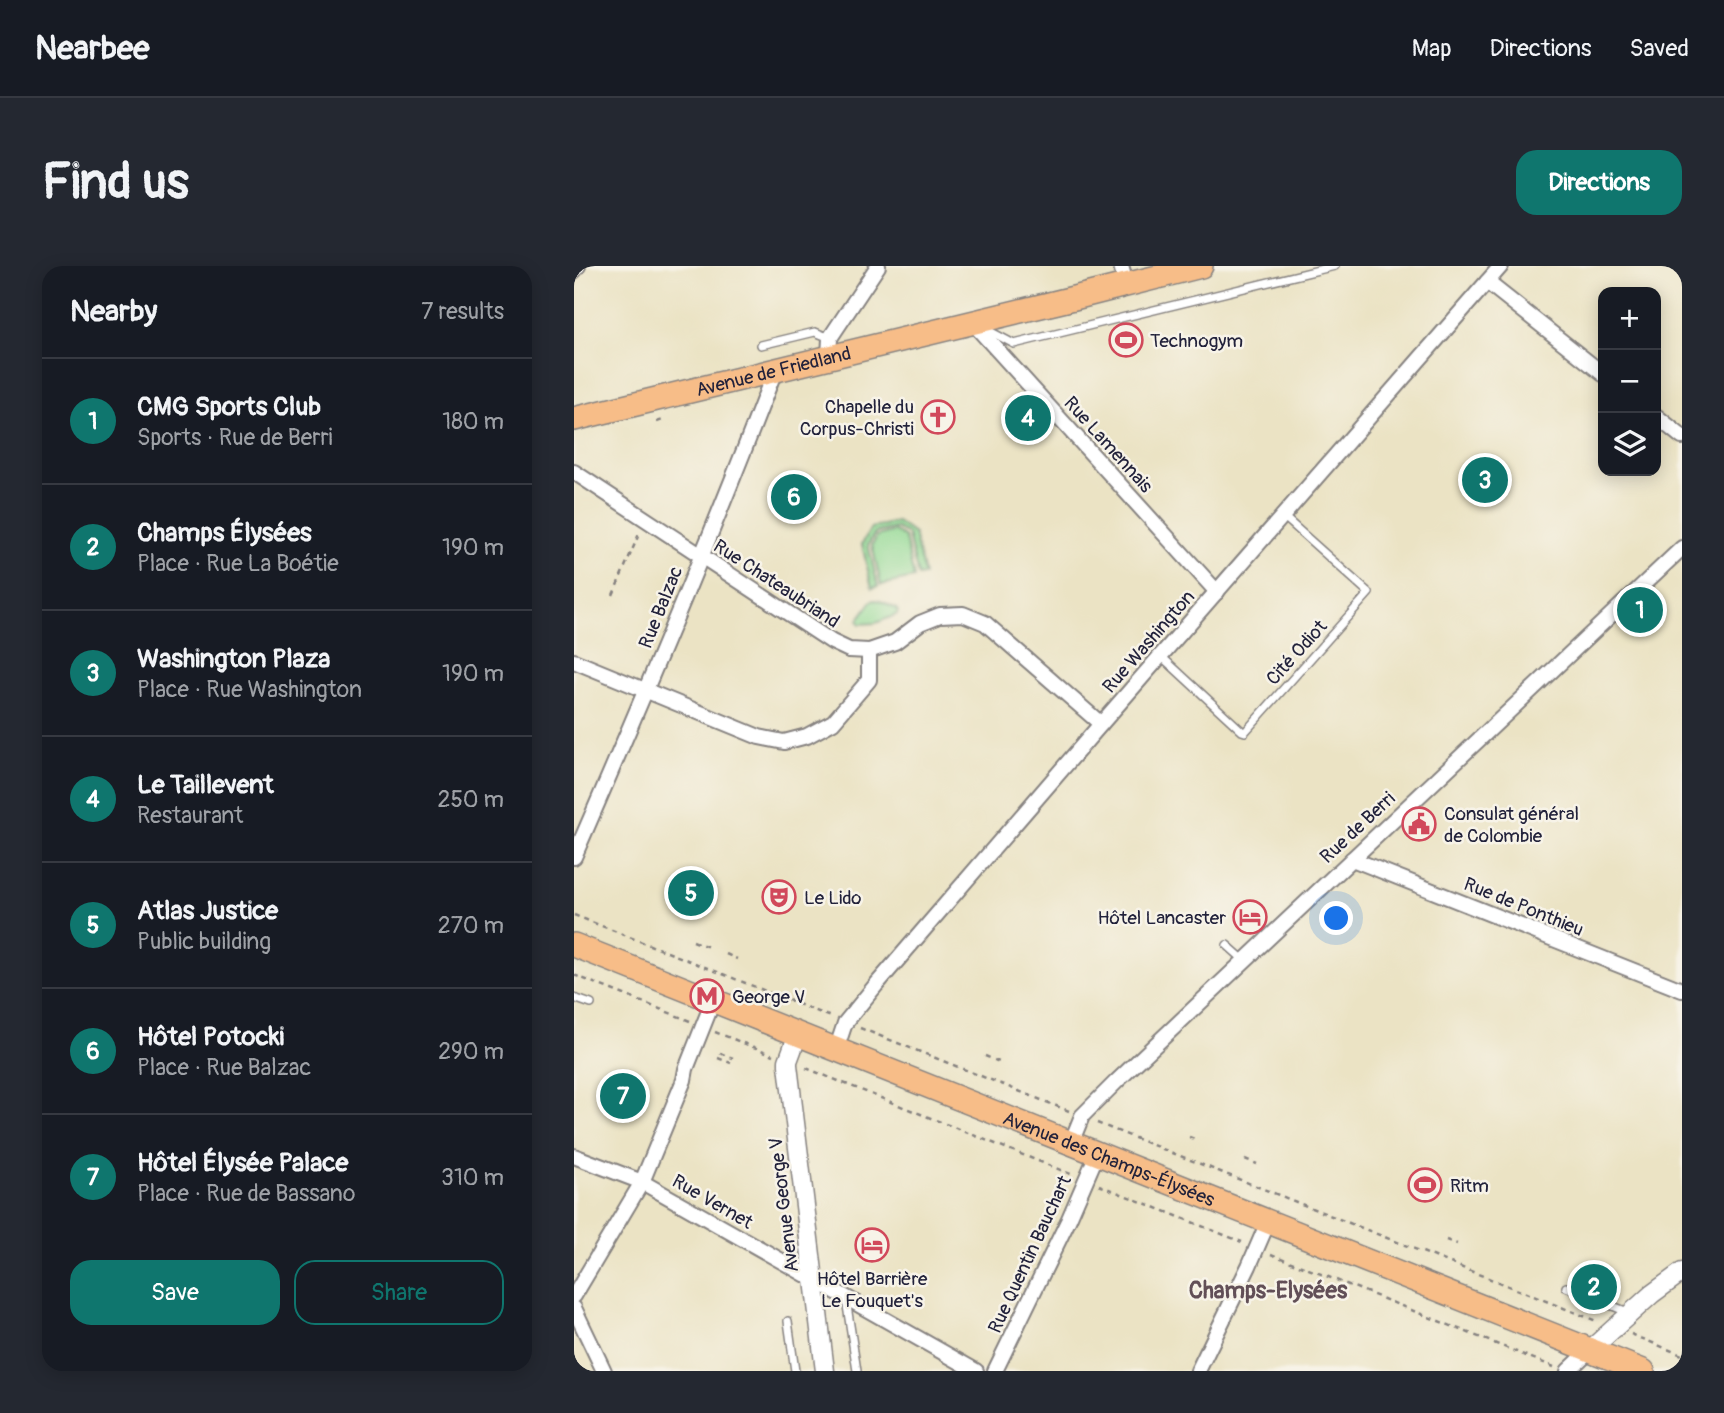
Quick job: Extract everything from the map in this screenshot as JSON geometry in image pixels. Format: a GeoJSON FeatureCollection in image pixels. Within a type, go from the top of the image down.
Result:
{"type":"FeatureCollection","features":[{"type":"Feature","properties":{"kind":"main road","name":"Avenue de Friedland"},"geometry":{"type":"LineString","coordinates":[[574,418],[775,370],[834,349],[972,322],[1074,298],[1124,275],[1201,266]]}},
{"type":"Feature","properties":{"kind":"main road","name":"Avenue des Champs-Élysées"},"geometry":{"type":"LineString","coordinates":[[574,945],[1643,1371]]}},
{"type":"Feature","properties":{"kind":"street"},"geometry":{"type":"LineString","coordinates":[[574,271],[578,266]]}},
{"type":"Feature","properties":{"kind":"street"},"geometry":{"type":"LineString","coordinates":[[834,349],[878,266]]}},
{"type":"Feature","properties":{"kind":"street","name":"Rue Washington"},"geometry":{"type":"LineString","coordinates":[[836,1050],[845,1023],[1101,724],[1500,267]]}},
{"type":"Feature","properties":{"kind":"street"},"geometry":{"type":"LineString","coordinates":[[1487,282],[1598,370]]}},
{"type":"Feature","properties":{"kind":"street","name":"Rue Lamennais"},"geometry":{"type":"LineString","coordinates":[[972,322],[1217,592]]}},
{"type":"Feature","properties":{"kind":"street","name":"Rue Balzac"},"geometry":{"type":"LineString","coordinates":[[574,858],[701,557],[775,370]]}},
{"type":"Feature","properties":{"kind":"street"},"geometry":{"type":"LineString","coordinates":[[1661,420],[1682,437]]}},
{"type":"Feature","properties":{"kind":"street","name":"Rue Chateaubriand"},"geometry":{"type":"LineString","coordinates":[[574,472],[832,642],[849,650],[869,651]]}},
{"type":"Feature","properties":{"kind":"street","name":"Rue de Berri"},"geometry":{"type":"LineString","coordinates":[[1071,1143],[1082,1116],[1117,1081],[1682,548]]}},
{"type":"Feature","properties":{"kind":"street"},"geometry":{"type":"LineString","coordinates":[[574,661],[759,737],[784,742],[807,736],[833,722],[869,680],[869,651],[895,642],[920,623],[940,615],[963,614],[985,622],[1101,724]]}},
{"type":"Feature","properties":{"kind":"street","name":"Rue de Ponthieu"},"geometry":{"type":"LineString","coordinates":[[1352,859],[1682,990]]}},
{"type":"Feature","properties":{"kind":"street"},"geometry":{"type":"LineString","coordinates":[[574,1296],[642,1182],[713,1001]]}},
{"type":"Feature","properties":{"kind":"street","name":"Avenue George V"},"geometry":{"type":"LineString","coordinates":[[798,1034],[788,1061],[825,1371]]}},
{"type":"Feature","properties":{"kind":"street","name":"Rue Quentin Bauchart"},"geometry":{"type":"LineString","coordinates":[[995,1371],[1097,1154]]}},
{"type":"Feature","properties":{"kind":"street","name":"Rue Vernet"},"geometry":{"type":"LineString","coordinates":[[574,1156],[642,1182],[976,1371]]}},
{"type":"Feature","properties":{"kind":"street"},"geometry":{"type":"LineString","coordinates":[[1198,1371],[1268,1222]]}},
{"type":"Feature","properties":{"kind":"street"},"geometry":{"type":"LineString","coordinates":[[1566,1371],[1630,1313],[1682,1272]]}},
{"type":"Feature","properties":{"kind":"street"},"geometry":{"type":"LineString","coordinates":[[574,1308],[604,1371]]}},
{"type":"Feature","properties":{"kind":"lane"},"geometry":{"type":"LineString","coordinates":[[972,322],[1014,344],[1335,266]]}},
{"type":"Feature","properties":{"kind":"lane"},"geometry":{"type":"LineString","coordinates":[[761,345],[815,332],[834,349]]}},
{"type":"Feature","properties":{"kind":"lane","name":"Cité Odiot"},"geometry":{"type":"LineString","coordinates":[[1161,656],[1245,732],[1369,593],[1283,516]]}},
{"type":"Feature","properties":{"kind":"lane"},"geometry":{"type":"LineString","coordinates":[[1227,945],[1245,961]]}},
{"type":"Feature","properties":{"kind":"lane"},"geometry":{"type":"LineString","coordinates":[[574,998],[591,1004]]}},
{"type":"Feature","properties":{"kind":"lane"},"geometry":{"type":"LineString","coordinates":[[1566,1287],[1630,1313]]}},
{"type":"Feature","properties":{"kind":"lane"},"geometry":{"type":"LineString","coordinates":[[846,1297],[857,1371]]}},
{"type":"Feature","properties":{"kind":"lane"},"geometry":{"type":"LineString","coordinates":[[788,1321],[795,1371]]}},
{"type":"Feature","properties":{"kind":"path"},"geometry":{"type":"LineString","coordinates":[[613,595],[646,520]]}},
{"type":"Feature","properties":{"kind":"path"},"geometry":{"type":"LineString","coordinates":[[574,915],[836,1019]]}},
{"type":"Feature","properties":{"kind":"path"},"geometry":{"type":"LineString","coordinates":[[693,941],[711,948]]}},
{"type":"Feature","properties":{"kind":"path"},"geometry":{"type":"LineString","coordinates":[[726,954],[737,959]]}},
{"type":"Feature","properties":{"kind":"path","name":"Avenue des Champs-Élysées"},"geometry":{"type":"LineString","coordinates":[[574,975],[1566,1371]]}},
{"type":"Feature","properties":{"kind":"path","name":"Avenue des Champs-Élysées"},"geometry":{"type":"LineString","coordinates":[[856,1027],[1071,1112]]}},
{"type":"Feature","properties":{"kind":"path"},"geometry":{"type":"LineString","coordinates":[[719,1056],[732,1061]]}},
{"type":"Feature","properties":{"kind":"path"},"geometry":{"type":"LineString","coordinates":[[985,1056],[999,1062]]}},
{"type":"Feature","properties":{"kind":"path","name":"Avenue des Champs-Élysées"},"geometry":{"type":"LineString","coordinates":[[1095,1122],[1604,1324]]}},
{"type":"Feature","properties":{"kind":"path"},"geometry":{"type":"LineString","coordinates":[[1189,1137],[1198,1140]]}},
{"type":"Feature","properties":{"kind":"path"},"geometry":{"type":"LineString","coordinates":[[1245,1160],[1257,1164]]}},
{"type":"Feature","properties":{"kind":"path"},"geometry":{"type":"LineString","coordinates":[[1446,1240],[1457,1244]]}},
{"type":"Feature","properties":{"kind":"path"},"geometry":{"type":"LineString","coordinates":[[1625,1332],[1682,1355]]}},
{"type":"Feature","properties":{"kind":"green space"},"geometry":{"type":"Polygon","coordinates":[[[897,522],[914,534],[924,575],[918,576],[908,535],[897,528],[875,533],[868,545],[878,586],[872,588],[862,544],[871,528],[897,522]]]}},
{"type":"Feature","properties":{"kind":"green space"},"geometry":{"type":"Polygon","coordinates":[[[895,531],[905,538],[914,578],[881,585],[872,545],[877,536],[895,531]]]}},
{"type":"Feature","properties":{"kind":"green space"},"geometry":{"type":"Polygon","coordinates":[[[875,600],[896,608],[898,612],[876,623],[860,624],[858,620],[875,600]]]}},
{"type":"Feature","properties":{"kind":"place","name":"Technogym"},"geometry":{"type":"Point","coordinates":[1126,340]}},
{"type":"Feature","properties":{"kind":"place","name":"Chapelle du Corpus-Christi"},"geometry":{"type":"Point","coordinates":[938,417]}},
{"type":"Feature","properties":{"kind":"place","name":"Le Taillevent"},"geometry":{"type":"Point","coordinates":[1028,418]}},
{"type":"Feature","properties":{"kind":"place","name":"Washington Plaza"},"geometry":{"type":"Point","coordinates":[1485,480]}},
{"type":"Feature","properties":{"kind":"place","name":"Hôtel Potocki"},"geometry":{"type":"Point","coordinates":[794,497]}},
{"type":"Feature","properties":{"kind":"place","name":"CMG Sports Club"},"geometry":{"type":"Point","coordinates":[1640,610]}},
{"type":"Feature","properties":{"kind":"place","name":"Consulat général de Colombie"},"geometry":{"type":"Point","coordinates":[1419,824]}},
{"type":"Feature","properties":{"kind":"place","name":"Atlas Justice"},"geometry":{"type":"Point","coordinates":[691,893]}},
{"type":"Feature","properties":{"kind":"place","name":"Le Lido"},"geometry":{"type":"Point","coordinates":[779,897]}},
{"type":"Feature","properties":{"kind":"place","name":"Hôtel Lancaster"},"geometry":{"type":"Point","coordinates":[1250,917]}},
{"type":"Feature","properties":{"kind":"place","name":"George V"},"geometry":{"type":"Point","coordinates":[707,996]}},
{"type":"Feature","properties":{"kind":"place","name":"Hôtel Élysée Palace"},"geometry":{"type":"Point","coordinates":[623,1096]}},
{"type":"Feature","properties":{"kind":"place","name":"Ritm"},"geometry":{"type":"Point","coordinates":[1425,1185]}},
{"type":"Feature","properties":{"kind":"place","name":"Hôtel Barrière Le Fouquet's"},"geometry":{"type":"Point","coordinates":[872,1245]}},
{"type":"Feature","properties":{"kind":"place","name":"Champs Élysées"},"geometry":{"type":"Point","coordinates":[1594,1287]}},
{"type":"Feature","properties":{"kind":"district","name":"Champs-Elysées"},"geometry":{"type":"Point","coordinates":[1268,1290]}}]}
